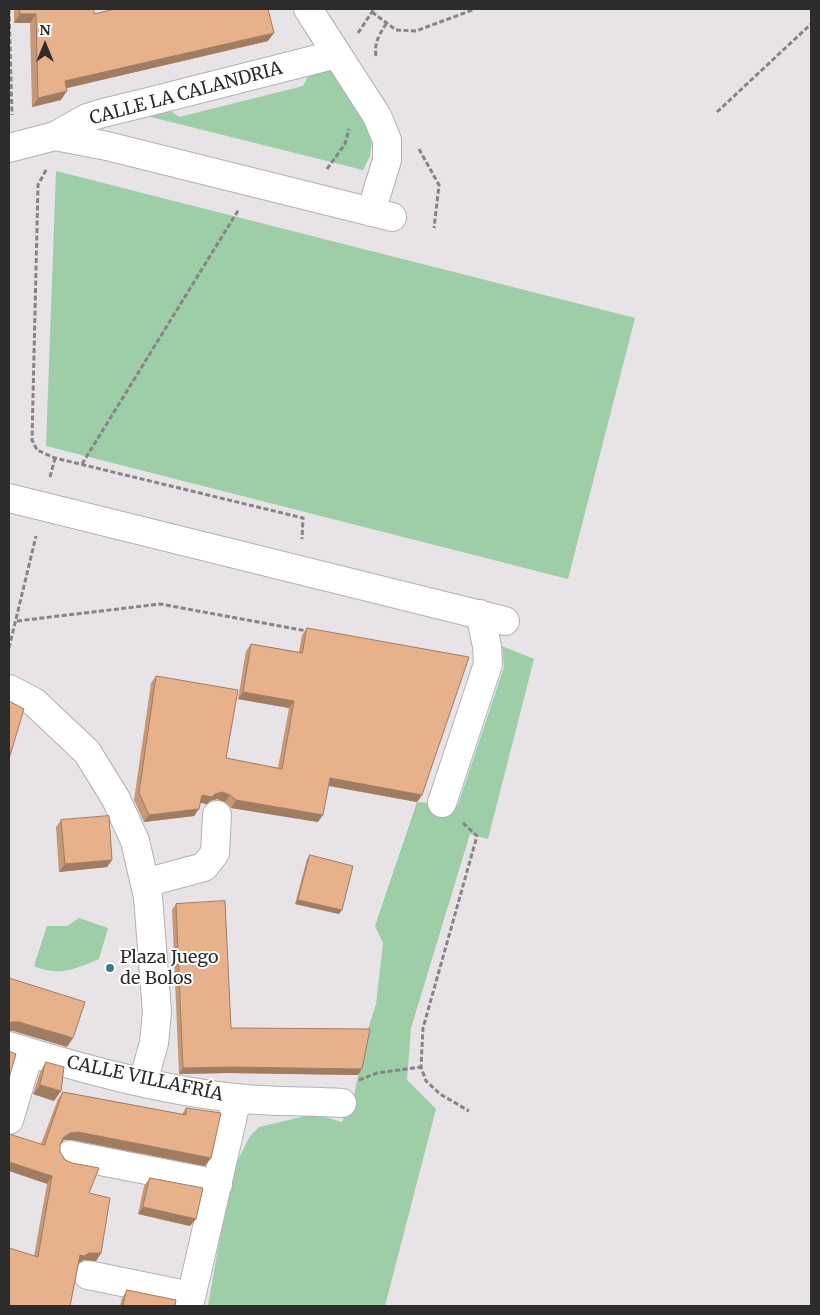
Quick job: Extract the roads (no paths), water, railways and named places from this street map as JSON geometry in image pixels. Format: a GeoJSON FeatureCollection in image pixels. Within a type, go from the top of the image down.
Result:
{"type":"FeatureCollection","features":[{"type":"Feature","properties":{"kind":"street"},"geometry":{"type":"LineString","coordinates":[[55,136],[107,146],[381,215],[387,160],[387,140],[378,116],[308,9]]}},
{"type":"Feature","properties":{"kind":"street","name":"CALLE LA CALANDRIA"},"geometry":{"type":"LineString","coordinates":[[9,148],[55,136],[87,118],[102,113],[337,54]]}},
{"type":"Feature","properties":{"kind":"street"},"geometry":{"type":"LineString","coordinates":[[9,498],[492,617],[487,646],[488,664],[442,803]]}},
{"type":"Feature","properties":{"kind":"street"},"geometry":{"type":"LineString","coordinates":[[9,689],[34,702],[88,752],[116,799],[135,841],[146,890],[157,1012],[154,1043],[143,1082]]}},
{"type":"Feature","properties":{"kind":"street"},"geometry":{"type":"LineString","coordinates":[[146,890],[204,867],[216,853],[217,815]]}},
{"type":"Feature","properties":{"kind":"street"},"geometry":{"type":"LineString","coordinates":[[9,1120],[19,1050]]}},
{"type":"Feature","properties":{"kind":"street","name":"CALLE VILLAFRÍA"},"geometry":{"type":"LineString","coordinates":[[19,1050],[181,1090],[237,1098],[342,1102]]}},
{"type":"Feature","properties":{"kind":"street"},"geometry":{"type":"LineString","coordinates":[[88,1274],[190,1301],[237,1098]]}},
{"type":"Feature","properties":{"kind":"street"},"geometry":{"type":"LineString","coordinates":[[70,1155],[218,1184]]}},
{"type":"Feature","properties":{"kind":"place","name":"Plaza Juego de Bolos"},"geometry":{"type":"Point","coordinates":[110,968]}}]}
